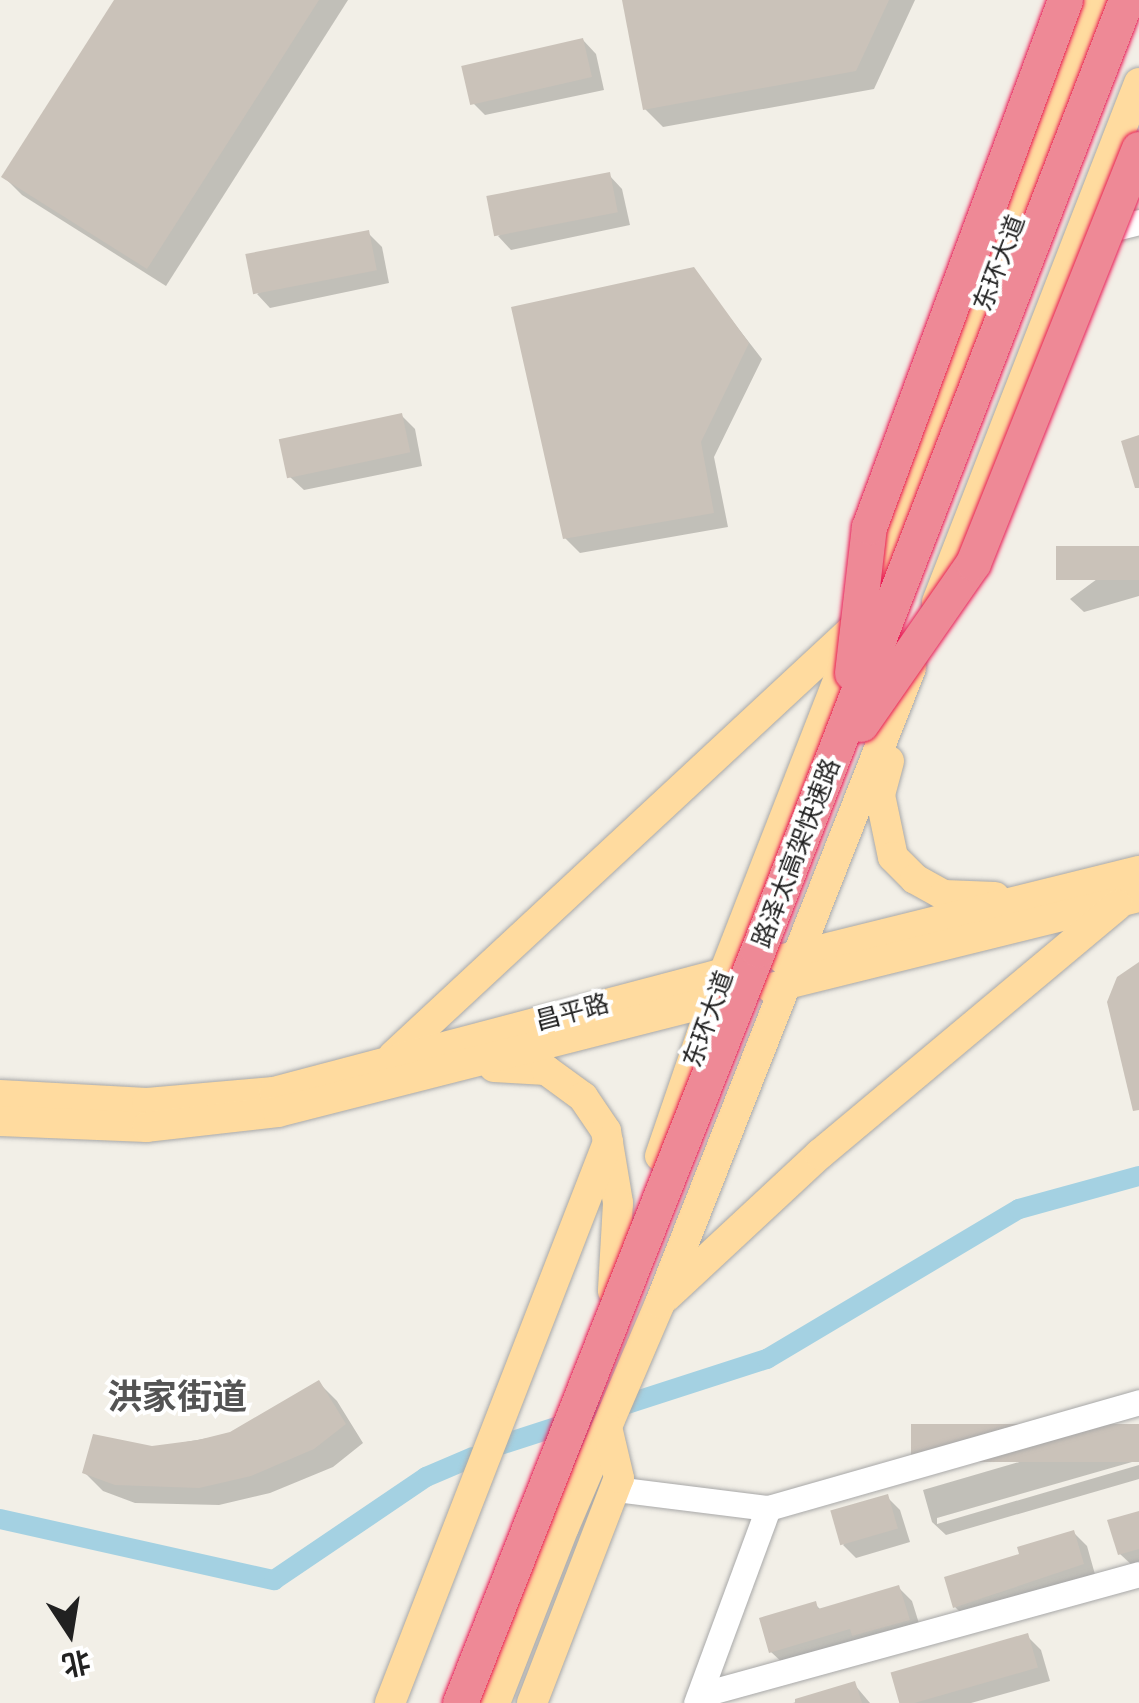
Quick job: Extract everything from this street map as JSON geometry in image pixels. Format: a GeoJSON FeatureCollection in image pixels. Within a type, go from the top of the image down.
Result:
{"type":"FeatureCollection","features":[{"type":"Feature","properties":{"kind":"highway"},"geometry":{"type":"LineString","coordinates":[[853,724],[869,527],[1065,0]]}},
{"type":"Feature","properties":{"kind":"highway","name":"路泽太高架快速路"},"geometry":{"type":"LineString","coordinates":[[479,1703],[1126,0]]}},
{"type":"Feature","properties":{"kind":"highway","name":"路泽太高架快速路"},"geometry":{"type":"LineString","coordinates":[[460,1703],[1139,16]]}},
{"type":"Feature","properties":{"kind":"highway"},"geometry":{"type":"LineString","coordinates":[[853,724],[972,564],[1139,149]]}},
{"type":"Feature","properties":{"kind":"main road","name":"东环大道"},"geometry":{"type":"LineString","coordinates":[[447,1703],[613,1292],[713,1001],[1100,0]]}},
{"type":"Feature","properties":{"kind":"main road"},"geometry":{"type":"LineString","coordinates":[[495,1703],[660,1303],[1139,83]]}},
{"type":"Feature","properties":{"kind":"main road"},"geometry":{"type":"LineString","coordinates":[[396,1070],[860,623]]}},
{"type":"Feature","properties":{"kind":"main road"},"geometry":{"type":"LineString","coordinates":[[922,639],[880,794],[893,857],[914,879],[944,895],[1033,898]]}},
{"type":"Feature","properties":{"kind":"main road","name":"昌平路"},"geometry":{"type":"LineString","coordinates":[[0,1121],[147,1128],[278,1112],[396,1070],[725,972],[1139,871]]}},
{"type":"Feature","properties":{"kind":"main road"},"geometry":{"type":"LineString","coordinates":[[660,1303],[820,1154],[1131,899]]}},
{"type":"Feature","properties":{"kind":"main road","name":"昌平路"},"geometry":{"type":"LineString","coordinates":[[0,1095],[147,1103],[274,1092],[396,1070],[786,985],[1131,899]]}},
{"type":"Feature","properties":{"kind":"main road"},"geometry":{"type":"LineString","coordinates":[[396,1070],[500,1066],[546,1070],[582,1096],[606,1131],[618,1202],[613,1292]]}},
{"type":"Feature","properties":{"kind":"main road"},"geometry":{"type":"LineString","coordinates":[[390,1703],[608,1142]]}},
{"type":"Feature","properties":{"kind":"main road"},"geometry":{"type":"LineString","coordinates":[[532,1703],[619,1478],[607,1426]]}},
{"type":"Feature","properties":{"kind":"street"},"geometry":{"type":"LineString","coordinates":[[1078,238],[1139,222]]}},
{"type":"Feature","properties":{"kind":"street"},"geometry":{"type":"LineString","coordinates":[[615,1490],[768,1508],[1139,1402]]}},
{"type":"Feature","properties":{"kind":"street"},"geometry":{"type":"LineString","coordinates":[[698,1699],[768,1508]]}},
{"type":"Feature","properties":{"kind":"street"},"geometry":{"type":"LineString","coordinates":[[698,1699],[1139,1574]]}},
{"type":"Feature","properties":{"kind":"building"},"geometry":{"type":"Polygon","coordinates":[[[114,0],[319,0],[147,269],[1,177],[114,0]]]}},
{"type":"Feature","properties":{"kind":"building"},"geometry":{"type":"Polygon","coordinates":[[[622,0],[889,0],[856,71],[643,110],[622,0]]]}},
{"type":"Feature","properties":{"kind":"building"},"geometry":{"type":"Polygon","coordinates":[[[583,38],[592,77],[470,105],[461,66],[583,38]]]}},
{"type":"Feature","properties":{"kind":"building"},"geometry":{"type":"Polygon","coordinates":[[[610,172],[618,212],[494,236],[486,196],[610,172]]]}},
{"type":"Feature","properties":{"kind":"building"},"geometry":{"type":"Polygon","coordinates":[[[369,230],[377,270],[253,294],[245,254],[369,230]]]}},
{"type":"Feature","properties":{"kind":"building"},"geometry":{"type":"Polygon","coordinates":[[[694,267],[749,343],[701,442],[714,513],[563,539],[511,307],[694,267]]]}},
{"type":"Feature","properties":{"kind":"building"},"geometry":{"type":"Polygon","coordinates":[[[402,413],[410,452],[287,478],[279,439],[402,413]]]}},
{"type":"Feature","properties":{"kind":"building"},"geometry":{"type":"Polygon","coordinates":[[[1139,435],[1139,488],[1135,488],[1121,441],[1139,435]]]}},
{"type":"Feature","properties":{"kind":"building"},"geometry":{"type":"Polygon","coordinates":[[[1056,546],[1139,546],[1139,580],[1056,580],[1056,546]]]}},
{"type":"Feature","properties":{"kind":"building"},"geometry":{"type":"Polygon","coordinates":[[[1139,962],[1139,1110],[1133,1111],[1107,1002],[1117,977],[1139,962]]]}},
{"type":"Feature","properties":{"kind":"building"},"geometry":{"type":"Polygon","coordinates":[[[319,1380],[346,1424],[314,1449],[251,1476],[199,1488],[115,1485],[82,1473],[93,1434],[152,1446],[198,1440],[230,1432],[319,1380]]]}},
{"type":"Feature","properties":{"kind":"building"},"geometry":{"type":"Polygon","coordinates":[[[911,1424],[1139,1424],[1139,1462],[911,1462],[911,1424]]]}},
{"type":"Feature","properties":{"kind":"building"},"geometry":{"type":"Polygon","coordinates":[[[888,1494],[898,1529],[840,1545],[830,1511],[888,1494]]]}},
{"type":"Feature","properties":{"kind":"building"},"geometry":{"type":"Polygon","coordinates":[[[1139,1511],[1139,1549],[1118,1555],[1107,1520],[1139,1511]]]}},
{"type":"Feature","properties":{"kind":"building"},"geometry":{"type":"Polygon","coordinates":[[[1074,1530],[1084,1564],[953,1608],[944,1577],[1019,1554],[1017,1547],[1074,1530]]]}},
{"type":"Feature","properties":{"kind":"building"},"geometry":{"type":"Polygon","coordinates":[[[899,1585],[910,1620],[852,1636],[850,1629],[769,1653],[759,1618],[816,1601],[818,1609],[899,1585]]]}},
{"type":"Feature","properties":{"kind":"building"},"geometry":{"type":"Polygon","coordinates":[[[1028,1633],[1038,1668],[914,1703],[899,1703],[891,1672],[1028,1633]]]}},
{"type":"Feature","properties":{"kind":"building"},"geometry":{"type":"Polygon","coordinates":[[[855,1681],[862,1703],[795,1703],[795,1699],[855,1681]]]}},
{"type":"Feature","properties":{"kind":"waterway"},"geometry":{"type":"LineString","coordinates":[[500,1445],[767,1359],[1019,1209],[1139,1176]]}},
{"type":"Feature","properties":{"kind":"waterway"},"geometry":{"type":"LineString","coordinates":[[0,1519],[274,1580],[426,1477],[473,1457]]}},
{"type":"Feature","properties":{"kind":"district","name":"洪家街道"},"geometry":{"type":"Point","coordinates":[177,1397]}}]}
